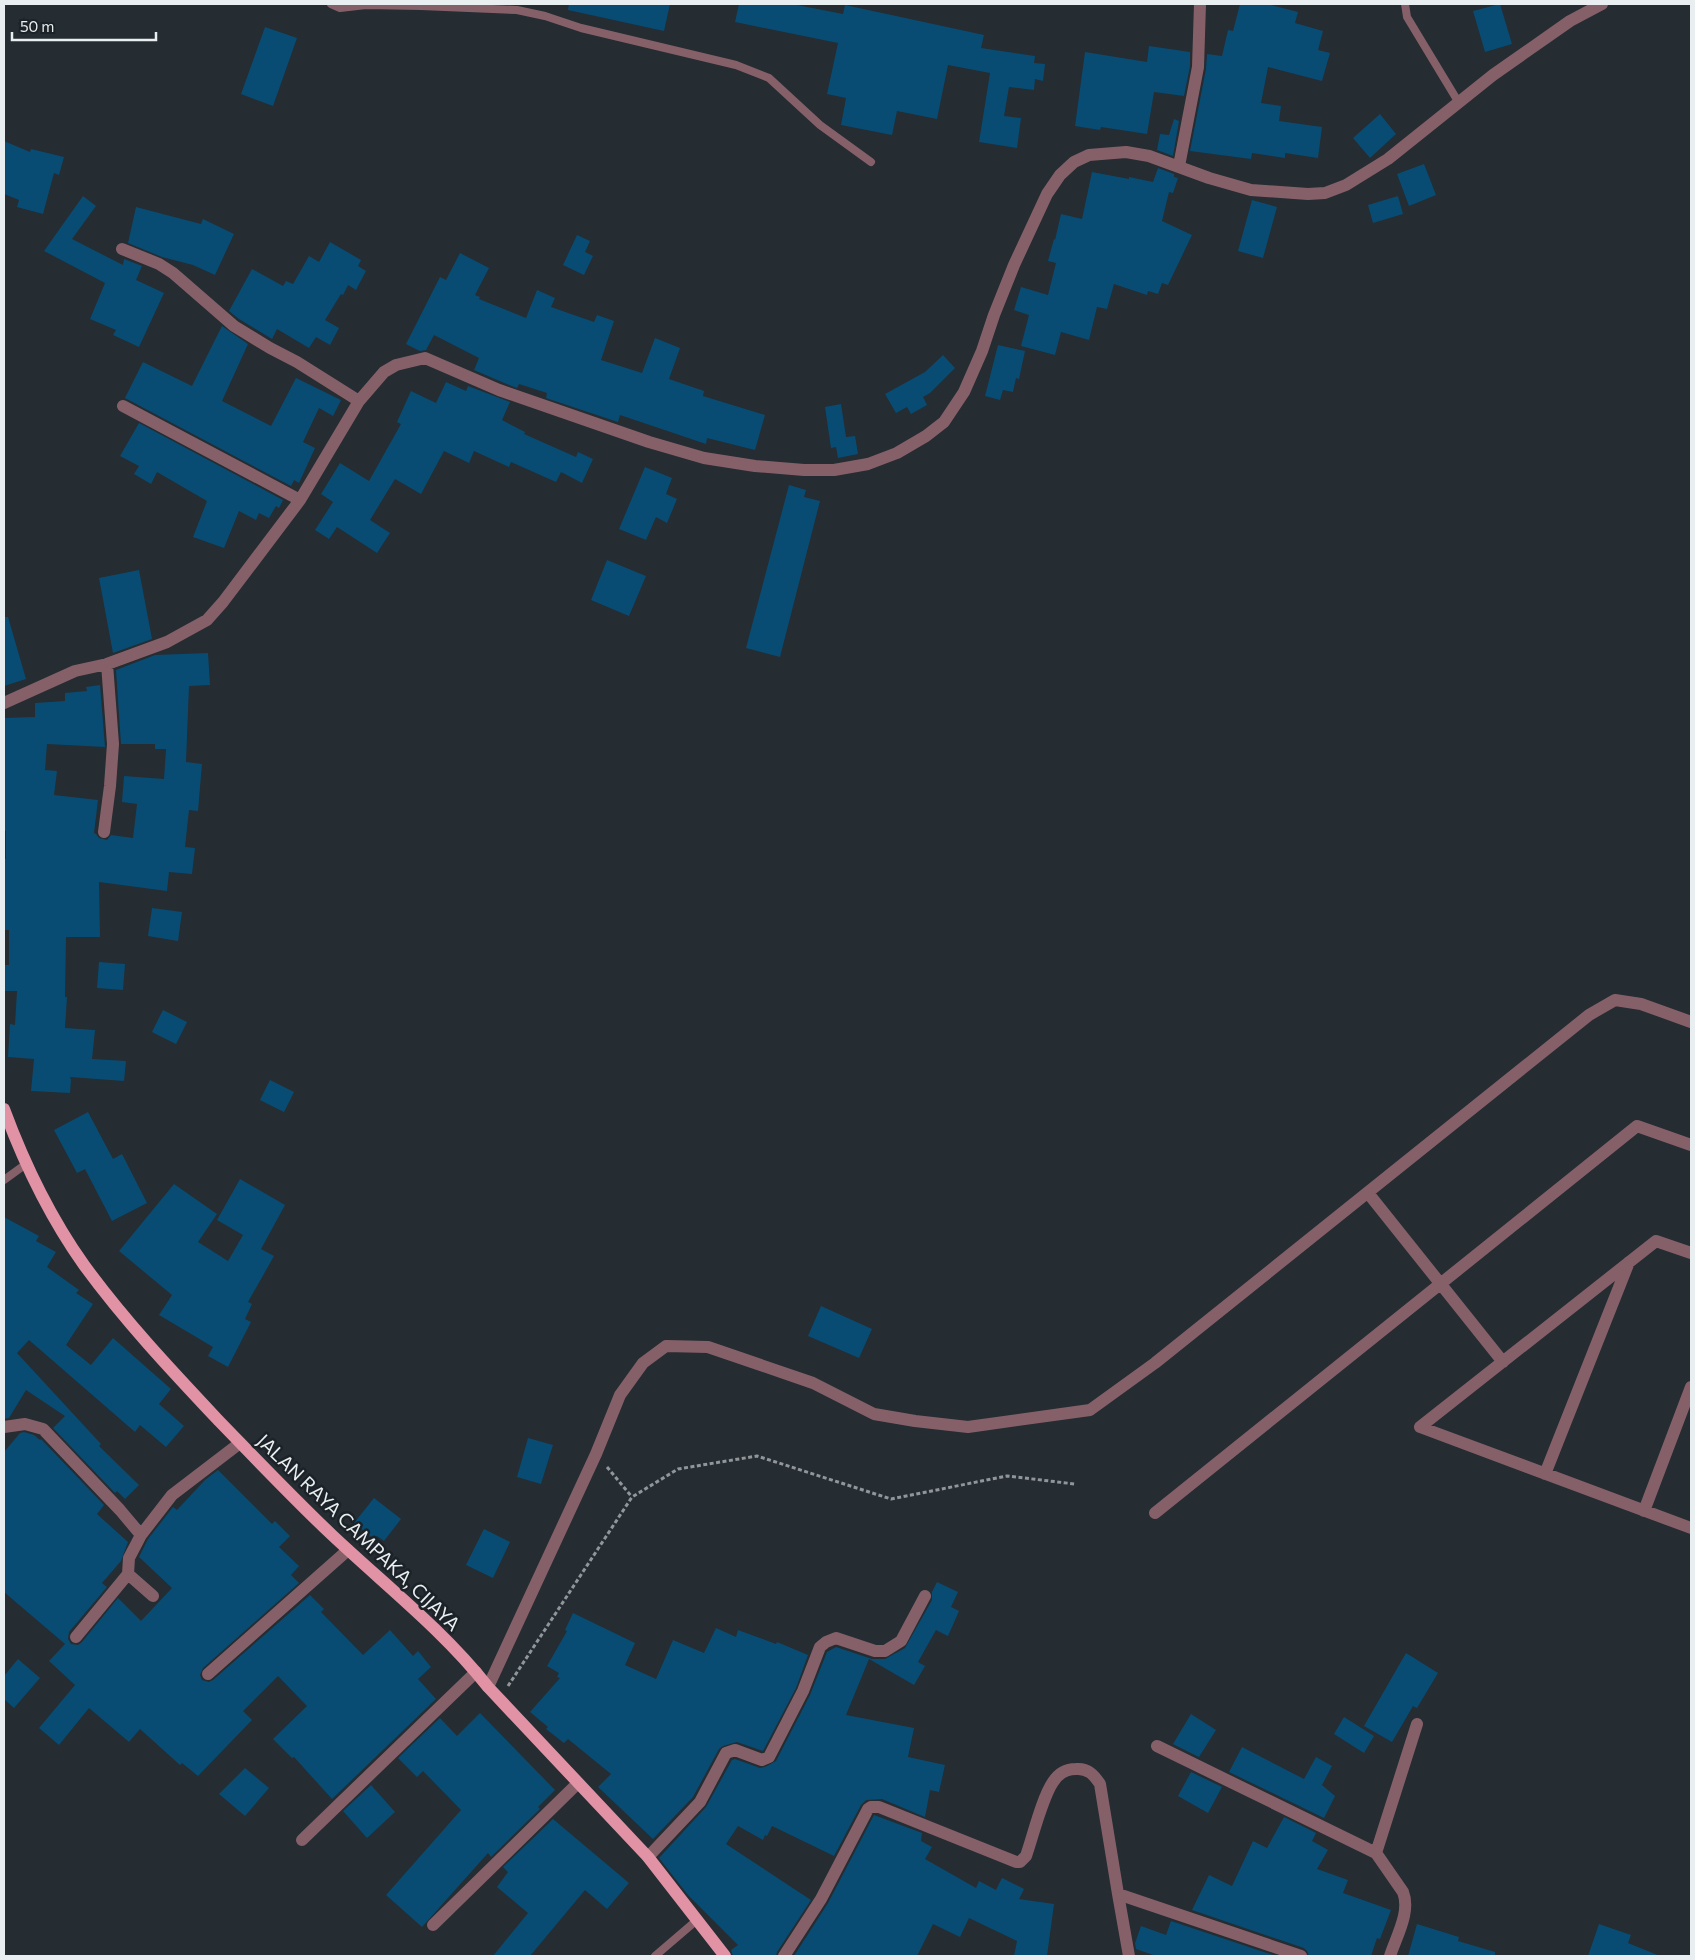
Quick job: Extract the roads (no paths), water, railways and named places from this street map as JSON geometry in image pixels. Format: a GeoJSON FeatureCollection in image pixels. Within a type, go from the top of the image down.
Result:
{"type":"FeatureCollection","features":[{"type":"Feature","properties":{"kind":"main road","name":"JALAN RAYA CAMPAKA, CIJAYA"},"geometry":{"type":"LineString","coordinates":[[4,1109],[26,1164],[53,1216],[84,1264],[134,1327],[189,1390],[240,1443],[348,1550],[406,1602],[476,1672],[499,1699],[648,1857],[725,1956]]}},
{"type":"Feature","properties":{"kind":"street"},"geometry":{"type":"LineString","coordinates":[[1179,166],[1198,67],[1200,4]]}},
{"type":"Feature","properties":{"kind":"street"},"geometry":{"type":"LineString","coordinates":[[4,704],[74,671],[107,664],[167,642],[207,620],[223,602],[300,500],[359,401],[384,372],[396,365],[425,358],[499,390],[649,442],[704,458],[756,466],[804,470],[834,470],[868,464],[897,453],[926,436],[944,422],[964,392],[982,351],[1014,265],[1047,194],[1060,175],[1074,162],[1089,155],[1126,152],[1149,156],[1209,178],[1251,190],[1308,194],[1325,192],[1346,186],[1388,159],[1493,75],[1570,20],[1602,4]]}},
{"type":"Feature","properties":{"kind":"street"},"geometry":{"type":"LineString","coordinates":[[122,249],[159,264],[173,273],[234,326],[297,362],[359,401]]}},
{"type":"Feature","properties":{"kind":"street"},"geometry":{"type":"LineString","coordinates":[[124,406],[300,500]]}},
{"type":"Feature","properties":{"kind":"street"},"geometry":{"type":"LineString","coordinates":[[104,832],[113,744],[107,664]]}},
{"type":"Feature","properties":{"kind":"street"},"geometry":{"type":"LineString","coordinates":[[488,1687],[596,1454],[620,1395],[643,1363],[666,1346],[708,1347],[813,1383],[874,1414],[915,1422],[968,1427],[1090,1410],[1155,1363],[1588,1015],[1615,1000],[1641,1004],[1691,1022]]}},
{"type":"Feature","properties":{"kind":"street"},"geometry":{"type":"LineString","coordinates":[[1155,1513],[1637,1126],[1691,1145]]}},
{"type":"Feature","properties":{"kind":"street"},"geometry":{"type":"LineString","coordinates":[[1368,1193],[1503,1362]]}},
{"type":"Feature","properties":{"kind":"street"},"geometry":{"type":"LineString","coordinates":[[1691,1253],[1656,1241],[1420,1427],[1691,1528]]}},
{"type":"Feature","properties":{"kind":"street"},"geometry":{"type":"LineString","coordinates":[[1545,1474],[1629,1262]]}},
{"type":"Feature","properties":{"kind":"street"},"geometry":{"type":"LineString","coordinates":[[1644,1511],[1691,1387]]}},
{"type":"Feature","properties":{"kind":"street"},"geometry":{"type":"LineString","coordinates":[[4,1427],[25,1424],[42,1428],[120,1510],[141,1535]]}},
{"type":"Feature","properties":{"kind":"street"},"geometry":{"type":"LineString","coordinates":[[76,1636],[128,1574],[129,1558],[141,1535],[172,1495],[240,1443]]}},
{"type":"Feature","properties":{"kind":"street"},"geometry":{"type":"LineString","coordinates":[[208,1674],[348,1550]]}},
{"type":"Feature","properties":{"kind":"street"},"geometry":{"type":"LineString","coordinates":[[128,1574],[153,1596]]}},
{"type":"Feature","properties":{"kind":"street"},"geometry":{"type":"LineString","coordinates":[[648,1857],[700,1802],[726,1753],[735,1750],[762,1760],[769,1757],[803,1691],[820,1647],[836,1638],[875,1651],[885,1651],[901,1642],[925,1596]]}},
{"type":"Feature","properties":{"kind":"street"},"geometry":{"type":"LineString","coordinates":[[302,1840],[476,1672]]}},
{"type":"Feature","properties":{"kind":"street"},"geometry":{"type":"LineString","coordinates":[[1376,1854],[1417,1724]]}},
{"type":"Feature","properties":{"kind":"street"},"geometry":{"type":"LineString","coordinates":[[1157,1746],[1376,1854],[1406,1898],[1405,1913],[1390,1956]]}},
{"type":"Feature","properties":{"kind":"street"},"geometry":{"type":"LineString","coordinates":[[784,1956],[822,1899],[868,1809],[871,1807],[879,1807],[1020,1862],[1026,1856],[1053,1781],[1069,1769],[1078,1768],[1088,1771],[1095,1776],[1100,1784],[1129,1956]]}},
{"type":"Feature","properties":{"kind":"street"},"geometry":{"type":"LineString","coordinates":[[433,1925],[578,1783]]}},
{"type":"Feature","properties":{"kind":"street"},"geometry":{"type":"LineString","coordinates":[[1118,1894],[1301,1956]]}},
{"type":"Feature","properties":{"kind":"lane"},"geometry":{"type":"LineString","coordinates":[[331,4],[340,8],[366,5],[516,10],[545,16],[581,28],[736,65],[769,78],[820,125],[870,162]]}},
{"type":"Feature","properties":{"kind":"lane"},"geometry":{"type":"LineString","coordinates":[[1405,4],[1408,17],[1459,103]]}},
{"type":"Feature","properties":{"kind":"lane"},"geometry":{"type":"LineString","coordinates":[[4,1180],[26,1164]]}},
{"type":"Feature","properties":{"kind":"lane"},"geometry":{"type":"LineString","coordinates":[[655,1956],[697,1920]]}}]}
